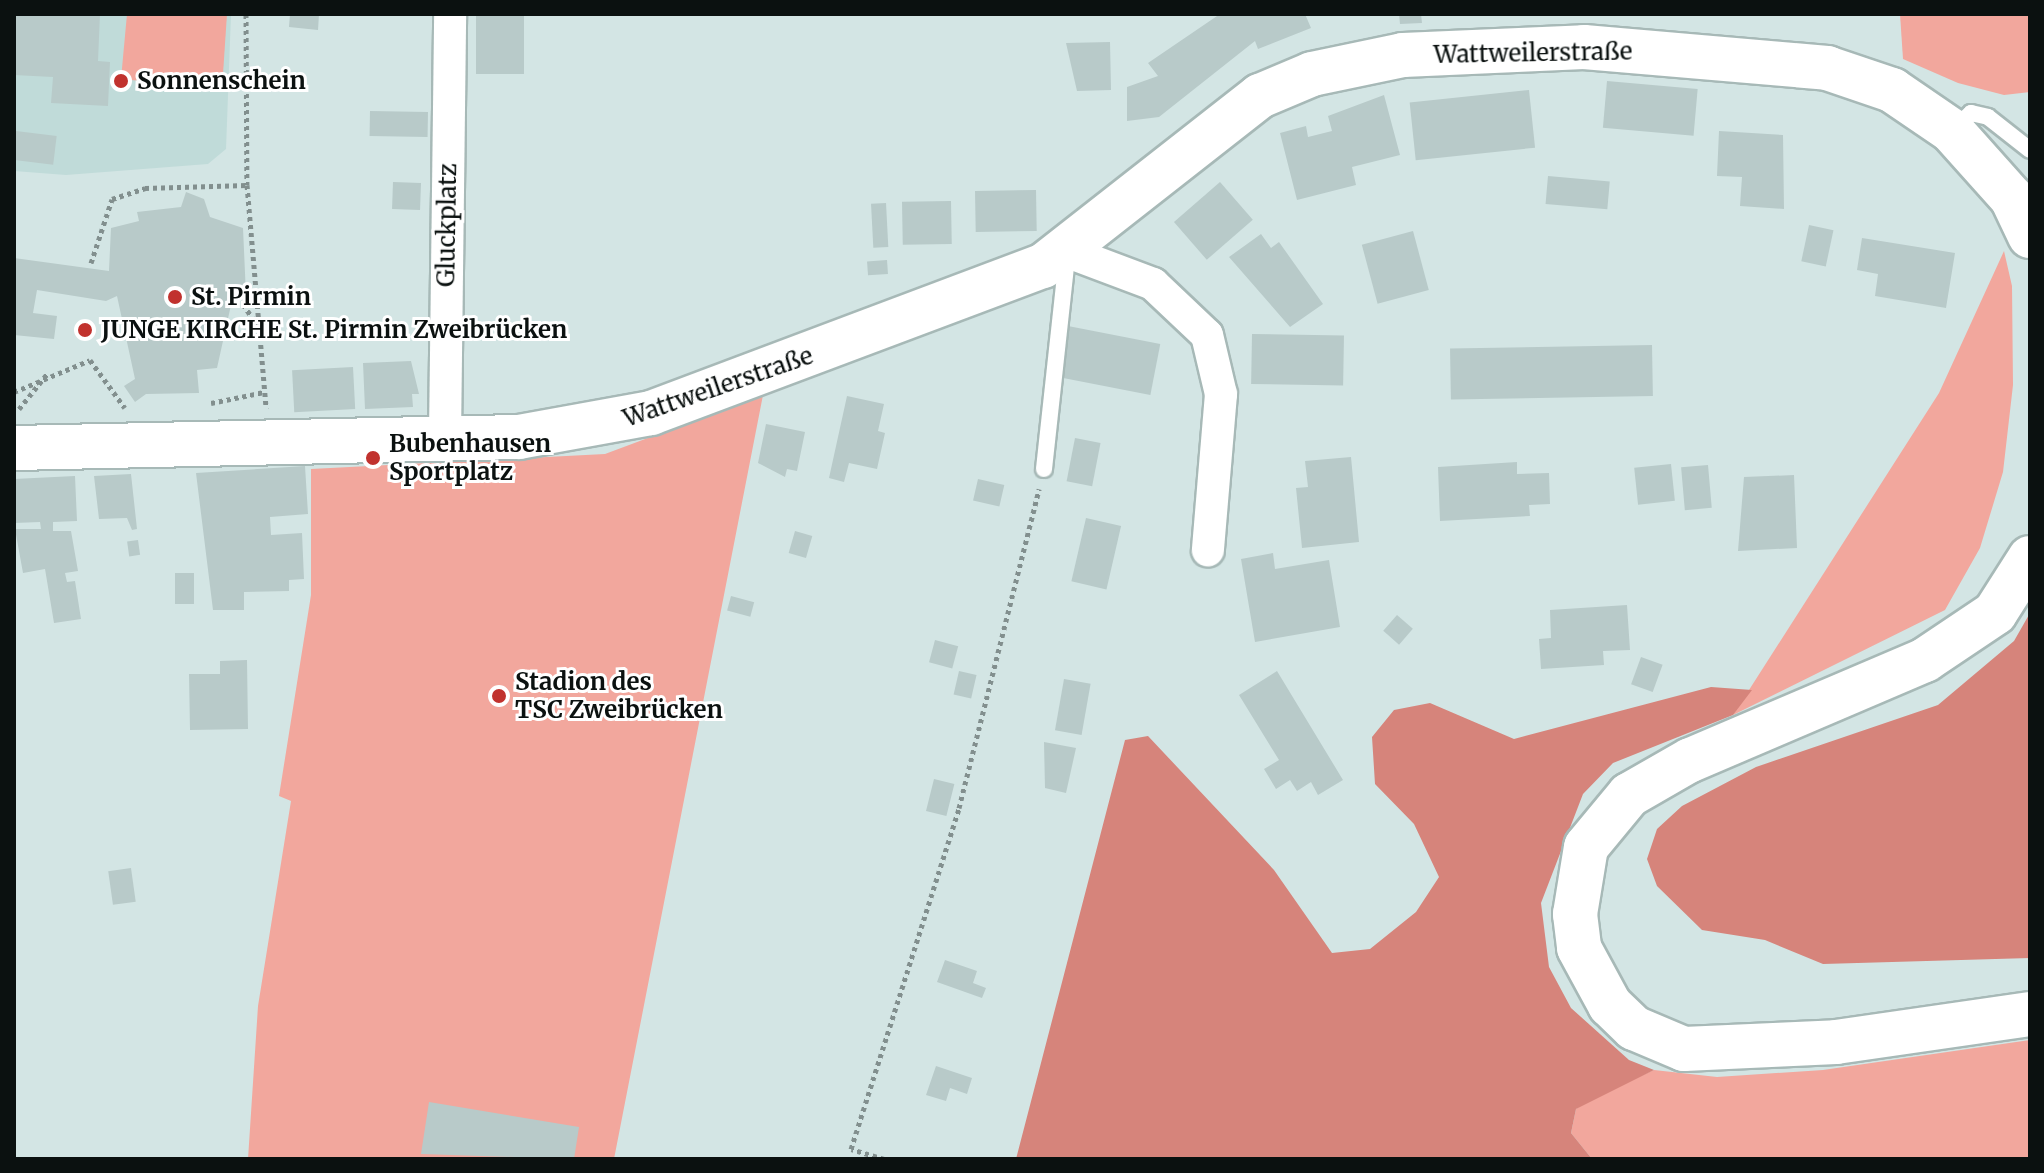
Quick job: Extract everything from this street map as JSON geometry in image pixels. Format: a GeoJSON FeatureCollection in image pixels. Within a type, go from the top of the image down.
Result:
{"type":"FeatureCollection","features":[{"type":"Feature","properties":{"kind":"street","name":"Gluckplatz"},"geometry":{"type":"LineString","coordinates":[[445,436],[450,14]]}},
{"type":"Feature","properties":{"kind":"street","name":"Wattweilerstraße"},"geometry":{"type":"LineString","coordinates":[[14,448],[559,433],[651,413],[1068,252],[1260,96],[1312,74],[1403,55],[1584,47],[1827,68],[1892,90],[1952,131],[2021,217]]}},
{"type":"Feature","properties":{"kind":"street"},"geometry":{"type":"LineString","coordinates":[[1068,252],[1153,284],[1207,335],[1221,394],[1208,550]]}},
{"type":"Feature","properties":{"kind":"street"},"geometry":{"type":"LineString","coordinates":[[2030,558],[1995,613],[1925,660],[1690,760],[1629,795],[1586,847],[1575,914],[1579,948],[1610,1005],[1634,1028],[1684,1049],[1836,1042],[2030,1014]]}},
{"type":"Feature","properties":{"kind":"lane"},"geometry":{"type":"LineString","coordinates":[[1952,131],[1971,113],[1980,115],[2030,150]]}},
{"type":"Feature","properties":{"kind":"lane"},"geometry":{"type":"LineString","coordinates":[[1044,469],[1068,252]]}},
{"type":"Feature","properties":{"kind":"path"},"geometry":{"type":"LineString","coordinates":[[246,14],[247,185],[266,414]]}},
{"type":"Feature","properties":{"kind":"path"},"geometry":{"type":"LineString","coordinates":[[91,263],[112,199],[145,188],[247,185]]}},
{"type":"Feature","properties":{"kind":"path"},"geometry":{"type":"LineString","coordinates":[[243,304],[259,329]]}},
{"type":"Feature","properties":{"kind":"path"},"geometry":{"type":"LineString","coordinates":[[14,392],[48,373],[90,360],[125,408],[134,408]]}},
{"type":"Feature","properties":{"kind":"path"},"geometry":{"type":"LineString","coordinates":[[27,405],[48,373]]}},
{"type":"Feature","properties":{"kind":"path"},"geometry":{"type":"LineString","coordinates":[[204,404],[264,392]]}},
{"type":"Feature","properties":{"kind":"path"},"geometry":{"type":"LineString","coordinates":[[884,1159],[851,1149],[959,808],[1044,469]]}},
{"type":"Feature","properties":{"kind":"shaded area","name":"Sonnenschein"},"geometry":{"type":"Polygon","coordinates":[[[14,14],[231,14],[226,149],[208,164],[66,175],[14,171],[14,14]]]}},
{"type":"Feature","properties":{"kind":"shaded area"},"geometry":{"type":"Polygon","coordinates":[[[127,14],[227,14],[222,89],[121,79],[127,14]]]}},
{"type":"Feature","properties":{"kind":"shaded area"},"geometry":{"type":"Polygon","coordinates":[[[1900,14],[2030,14],[2030,92],[2004,95],[1958,83],[1903,59],[1900,14]]]}},
{"type":"Feature","properties":{"kind":"shaded area"},"geometry":{"type":"Polygon","coordinates":[[[2004,251],[2012,286],[2013,385],[2003,472],[1980,548],[1945,610],[1733,715],[1939,393],[2004,251]]]}},
{"type":"Feature","properties":{"kind":"shaded area","name":"Stadion des TSC Zweibrücken"},"geometry":{"type":"Polygon","coordinates":[[[763,395],[614,1159],[248,1159],[258,1006],[291,801],[279,796],[311,595],[311,469],[605,454],[763,395]]]}},
{"type":"Feature","properties":{"kind":"shaded area"},"geometry":{"type":"Polygon","coordinates":[[[2030,613],[2030,958],[1823,964],[1765,940],[1702,930],[1657,886],[1647,859],[1657,829],[1682,806],[1756,767],[1938,705],[2014,641],[2030,613]]]}},
{"type":"Feature","properties":{"kind":"shaded area"},"geometry":{"type":"Polygon","coordinates":[[[1711,687],[1752,690],[1733,715],[1613,763],[1583,794],[1541,903],[1549,967],[1571,1008],[1629,1060],[1654,1070],[1576,1109],[1571,1133],[1592,1159],[1016,1159],[1125,740],[1148,736],[1274,870],[1332,953],[1370,949],[1416,912],[1439,877],[1414,824],[1375,784],[1372,737],[1394,710],[1430,703],[1514,739],[1711,687]]]}},
{"type":"Feature","properties":{"kind":"shaded area"},"geometry":{"type":"Polygon","coordinates":[[[2030,1040],[2030,1159],[1592,1159],[1571,1133],[1576,1109],[1592,1097],[1654,1070],[1717,1077],[1823,1070],[2030,1040]]]}},
{"type":"Feature","properties":{"kind":"building"},"geometry":{"type":"Polygon","coordinates":[[[16,14],[100,14],[98,61],[110,62],[108,106],[51,103],[53,77],[14,75],[16,14]]]}},
{"type":"Feature","properties":{"kind":"building"},"geometry":{"type":"Polygon","coordinates":[[[290,14],[319,14],[318,30],[289,27],[290,14]]]}},
{"type":"Feature","properties":{"kind":"building"},"geometry":{"type":"Polygon","coordinates":[[[476,14],[524,14],[524,74],[476,74],[476,14]]]}},
{"type":"Feature","properties":{"kind":"building"},"geometry":{"type":"Polygon","coordinates":[[[1220,14],[1305,14],[1311,28],[1258,49],[1255,41],[1159,117],[1127,121],[1127,87],[1158,76],[1148,63],[1220,14]]]}},
{"type":"Feature","properties":{"kind":"building"},"geometry":{"type":"Polygon","coordinates":[[[1399,14],[1421,14],[1422,23],[1400,24],[1399,14]]]}},
{"type":"Feature","properties":{"kind":"building"},"geometry":{"type":"Polygon","coordinates":[[[1110,42],[1111,90],[1077,91],[1066,43],[1110,42]]]}},
{"type":"Feature","properties":{"kind":"building"},"geometry":{"type":"Polygon","coordinates":[[[1607,81],[1698,89],[1694,136],[1603,128],[1607,81]]]}},
{"type":"Feature","properties":{"kind":"building"},"geometry":{"type":"Polygon","coordinates":[[[1529,90],[1535,148],[1416,160],[1410,103],[1529,90]]]}},
{"type":"Feature","properties":{"kind":"building"},"geometry":{"type":"Polygon","coordinates":[[[1384,95],[1400,155],[1352,167],[1356,185],[1297,200],[1280,133],[1306,126],[1308,137],[1332,131],[1328,116],[1384,95]]]}},
{"type":"Feature","properties":{"kind":"building"},"geometry":{"type":"Polygon","coordinates":[[[370,111],[428,112],[428,137],[370,136],[370,111]]]}},
{"type":"Feature","properties":{"kind":"building"},"geometry":{"type":"Polygon","coordinates":[[[16,131],[57,136],[53,165],[14,160],[16,131]]]}},
{"type":"Feature","properties":{"kind":"building"},"geometry":{"type":"Polygon","coordinates":[[[1719,131],[1783,135],[1784,209],[1740,206],[1742,177],[1717,176],[1719,131]]]}},
{"type":"Feature","properties":{"kind":"building"},"geometry":{"type":"Polygon","coordinates":[[[1548,176],[1610,181],[1607,209],[1546,204],[1548,176]]]}},
{"type":"Feature","properties":{"kind":"building"},"geometry":{"type":"Polygon","coordinates":[[[393,182],[421,183],[420,210],[392,209],[393,182]]]}},
{"type":"Feature","properties":{"kind":"building"},"geometry":{"type":"Polygon","coordinates":[[[1220,182],[1253,220],[1207,260],[1174,222],[1220,182]]]}},
{"type":"Feature","properties":{"kind":"building"},"geometry":{"type":"Polygon","coordinates":[[[1036,190],[1037,231],[976,232],[975,191],[1036,190]]]}},
{"type":"Feature","properties":{"kind":"building","name":"St. Pirmin"},"geometry":{"type":"Polygon","coordinates":[[[186,192],[204,199],[210,217],[243,228],[246,295],[233,296],[217,368],[197,370],[199,393],[146,394],[135,402],[124,386],[135,379],[117,296],[106,301],[37,290],[33,313],[57,316],[54,339],[14,335],[14,258],[109,271],[111,228],[139,221],[137,212],[181,207],[186,192]]]}},
{"type":"Feature","properties":{"kind":"building"},"geometry":{"type":"Polygon","coordinates":[[[951,201],[952,244],[903,245],[902,202],[951,201]]]}},
{"type":"Feature","properties":{"kind":"building"},"geometry":{"type":"Polygon","coordinates":[[[886,203],[888,247],[873,248],[871,204],[886,203]]]}},
{"type":"Feature","properties":{"kind":"building"},"geometry":{"type":"Polygon","coordinates":[[[1809,225],[1833,230],[1826,266],[1801,261],[1809,225]]]}},
{"type":"Feature","properties":{"kind":"building"},"geometry":{"type":"Polygon","coordinates":[[[1413,231],[1429,290],[1378,304],[1362,245],[1413,231]]]}},
{"type":"Feature","properties":{"kind":"building"},"geometry":{"type":"Polygon","coordinates":[[[1261,234],[1271,248],[1279,242],[1323,304],[1290,327],[1229,257],[1261,234]]]}},
{"type":"Feature","properties":{"kind":"building"},"geometry":{"type":"Polygon","coordinates":[[[1862,238],[1955,253],[1946,308],[1875,296],[1878,274],[1857,270],[1862,238]]]}},
{"type":"Feature","properties":{"kind":"building"},"geometry":{"type":"Polygon","coordinates":[[[887,260],[888,274],[868,275],[867,261],[887,260]]]}},
{"type":"Feature","properties":{"kind":"building"},"geometry":{"type":"Polygon","coordinates":[[[1068,326],[1160,344],[1150,395],[1058,377],[1068,326]]]}},
{"type":"Feature","properties":{"kind":"building"},"geometry":{"type":"Polygon","coordinates":[[[1252,334],[1344,336],[1343,386],[1251,384],[1252,334]]]}},
{"type":"Feature","properties":{"kind":"building"},"geometry":{"type":"Polygon","coordinates":[[[1652,345],[1653,396],[1451,400],[1450,349],[1652,345]]]}},
{"type":"Feature","properties":{"kind":"building"},"geometry":{"type":"Polygon","coordinates":[[[411,361],[419,394],[412,394],[413,407],[365,409],[363,363],[411,361]]]}},
{"type":"Feature","properties":{"kind":"building"},"geometry":{"type":"Polygon","coordinates":[[[353,367],[355,409],[294,412],[292,370],[353,367]]]}},
{"type":"Feature","properties":{"kind":"building"},"geometry":{"type":"Polygon","coordinates":[[[847,396],[884,404],[878,431],[885,433],[877,469],[849,463],[844,482],[829,478],[847,396]]]}},
{"type":"Feature","properties":{"kind":"building"},"geometry":{"type":"Polygon","coordinates":[[[766,424],[805,432],[797,471],[787,469],[785,477],[758,463],[766,424]]]}},
{"type":"Feature","properties":{"kind":"building"},"geometry":{"type":"Polygon","coordinates":[[[1075,438],[1101,443],[1092,486],[1067,481],[1075,438]]]}},
{"type":"Feature","properties":{"kind":"building"},"geometry":{"type":"Polygon","coordinates":[[[1351,457],[1359,542],[1302,548],[1296,488],[1308,487],[1305,461],[1351,457]]]}},
{"type":"Feature","properties":{"kind":"building"},"geometry":{"type":"Polygon","coordinates":[[[1517,462],[1517,474],[1549,473],[1550,504],[1529,505],[1530,516],[1440,521],[1438,467],[1517,462]]]}},
{"type":"Feature","properties":{"kind":"building"},"geometry":{"type":"Polygon","coordinates":[[[1671,464],[1675,501],[1638,505],[1634,468],[1671,464]]]}},
{"type":"Feature","properties":{"kind":"building"},"geometry":{"type":"Polygon","coordinates":[[[1708,465],[1712,508],[1685,510],[1681,467],[1708,465]]]}},
{"type":"Feature","properties":{"kind":"building"},"geometry":{"type":"Polygon","coordinates":[[[305,466],[308,514],[270,517],[271,535],[302,533],[304,579],[289,580],[289,591],[244,592],[244,610],[213,610],[196,473],[305,466]]]}},
{"type":"Feature","properties":{"kind":"building"},"geometry":{"type":"Polygon","coordinates":[[[131,474],[137,529],[132,530],[127,518],[99,519],[94,476],[131,474]]]}},
{"type":"Feature","properties":{"kind":"building"},"geometry":{"type":"Polygon","coordinates":[[[1794,475],[1797,548],[1738,551],[1744,477],[1794,475]]]}},
{"type":"Feature","properties":{"kind":"building"},"geometry":{"type":"Polygon","coordinates":[[[75,476],[77,521],[53,522],[53,531],[71,531],[78,571],[65,573],[67,582],[75,581],[81,619],[54,623],[45,569],[23,573],[15,529],[41,529],[40,522],[14,523],[14,479],[75,476]]]}},
{"type":"Feature","properties":{"kind":"building"},"geometry":{"type":"Polygon","coordinates":[[[978,479],[1004,485],[999,507],[973,500],[978,479]]]}},
{"type":"Feature","properties":{"kind":"building"},"geometry":{"type":"Polygon","coordinates":[[[1086,518],[1121,526],[1106,589],[1071,581],[1086,518]]]}},
{"type":"Feature","properties":{"kind":"building"},"geometry":{"type":"Polygon","coordinates":[[[795,531],[812,536],[806,558],[789,553],[795,531]]]}},
{"type":"Feature","properties":{"kind":"building"},"geometry":{"type":"Polygon","coordinates":[[[138,540],[140,555],[129,556],[127,542],[138,540]]]}},
{"type":"Feature","properties":{"kind":"building"},"geometry":{"type":"Polygon","coordinates":[[[1273,553],[1275,569],[1329,560],[1340,627],[1255,642],[1241,559],[1273,553]]]}},
{"type":"Feature","properties":{"kind":"building"},"geometry":{"type":"Polygon","coordinates":[[[175,573],[194,573],[194,604],[175,604],[175,573]]]}},
{"type":"Feature","properties":{"kind":"building"},"geometry":{"type":"Polygon","coordinates":[[[731,596],[754,602],[750,617],[727,610],[731,596]]]}},
{"type":"Feature","properties":{"kind":"building"},"geometry":{"type":"Polygon","coordinates":[[[1627,605],[1630,650],[1603,651],[1604,665],[1541,669],[1539,639],[1551,638],[1550,610],[1627,605]]]}},
{"type":"Feature","properties":{"kind":"building"},"geometry":{"type":"Polygon","coordinates":[[[1397,615],[1413,629],[1399,645],[1383,631],[1397,615]]]}},
{"type":"Feature","properties":{"kind":"building"},"geometry":{"type":"Polygon","coordinates":[[[935,640],[958,646],[952,668],[929,662],[935,640]]]}},
{"type":"Feature","properties":{"kind":"building"},"geometry":{"type":"Polygon","coordinates":[[[1641,657],[1663,665],[1653,692],[1631,684],[1641,657]]]}},
{"type":"Feature","properties":{"kind":"building"},"geometry":{"type":"Polygon","coordinates":[[[247,660],[248,729],[190,730],[189,674],[220,674],[220,661],[247,660]]]}},
{"type":"Feature","properties":{"kind":"building"},"geometry":{"type":"Polygon","coordinates":[[[959,671],[977,675],[971,698],[954,694],[959,671]]]}},
{"type":"Feature","properties":{"kind":"building"},"geometry":{"type":"Polygon","coordinates":[[[1277,671],[1343,780],[1318,795],[1311,782],[1297,791],[1290,780],[1276,789],[1264,769],[1279,760],[1239,695],[1277,671]]]}},
{"type":"Feature","properties":{"kind":"building"},"geometry":{"type":"Polygon","coordinates":[[[1064,679],[1091,684],[1082,735],[1055,730],[1064,679]]]}},
{"type":"Feature","properties":{"kind":"building"},"geometry":{"type":"Polygon","coordinates":[[[1044,742],[1076,748],[1066,793],[1045,788],[1044,742]]]}},
{"type":"Feature","properties":{"kind":"building"},"geometry":{"type":"Polygon","coordinates":[[[934,779],[954,784],[946,816],[926,811],[934,779]]]}},
{"type":"Feature","properties":{"kind":"building"},"geometry":{"type":"Polygon","coordinates":[[[131,868],[136,902],[113,905],[108,871],[131,868]]]}},
{"type":"Feature","properties":{"kind":"building"},"geometry":{"type":"Polygon","coordinates":[[[945,960],[977,971],[973,983],[986,988],[982,998],[937,982],[945,960]]]}},
{"type":"Feature","properties":{"kind":"building"},"geometry":{"type":"Polygon","coordinates":[[[936,1066],[972,1078],[967,1094],[950,1088],[946,1101],[926,1095],[936,1066]]]}},
{"type":"Feature","properties":{"kind":"building"},"geometry":{"type":"Polygon","coordinates":[[[429,1102],[579,1127],[574,1159],[421,1154],[429,1102]]]}},
{"type":"Feature","properties":{"kind":"place","name":"Sonnenschein"},"geometry":{"type":"Point","coordinates":[121,81]}},
{"type":"Feature","properties":{"kind":"place","name":"St. Pirmin"},"geometry":{"type":"Point","coordinates":[175,297]}},
{"type":"Feature","properties":{"kind":"place","name":"JUNGE KIRCHE St. Pirmin Zweibrücken"},"geometry":{"type":"Point","coordinates":[85,330]}},
{"type":"Feature","properties":{"kind":"place","name":"Bubenhausen Sportplatz"},"geometry":{"type":"Point","coordinates":[373,458]}},
{"type":"Feature","properties":{"kind":"place","name":"Stadion des TSC Zweibrücken"},"geometry":{"type":"Point","coordinates":[499,696]}}]}
